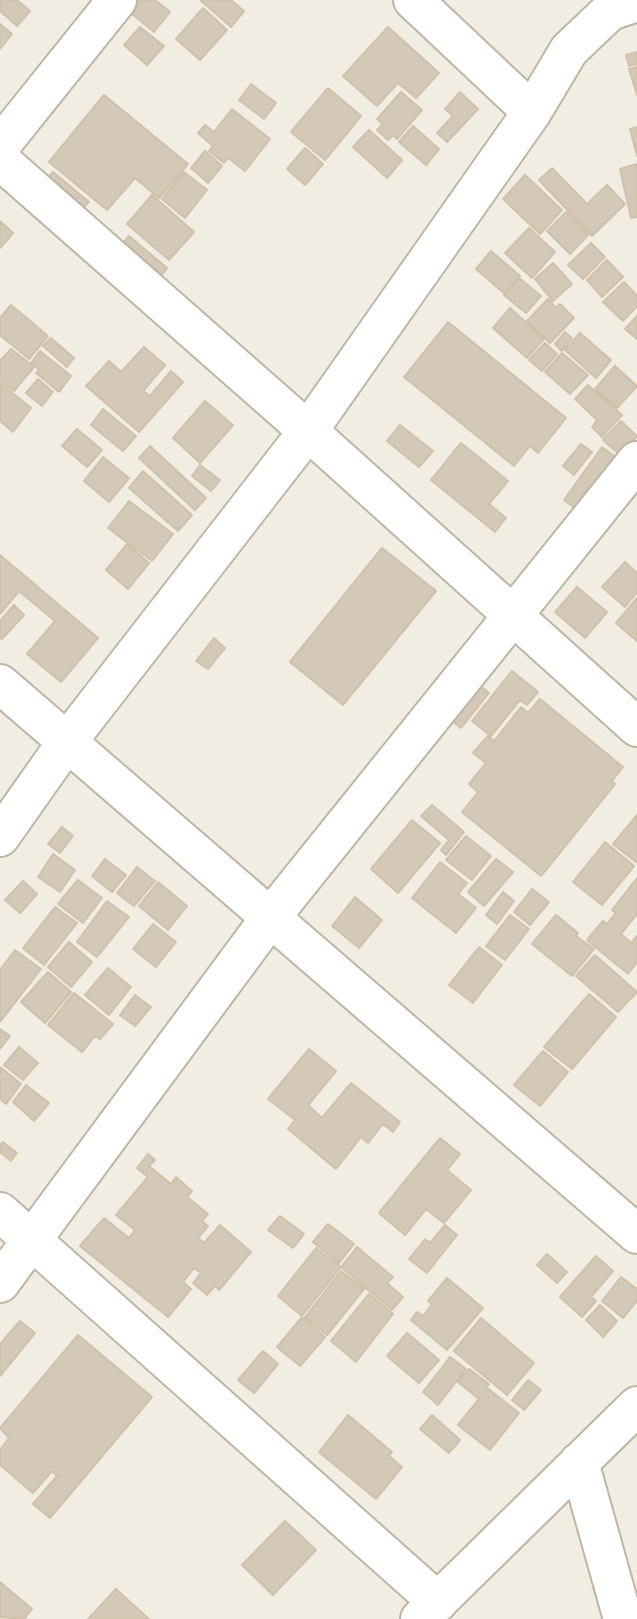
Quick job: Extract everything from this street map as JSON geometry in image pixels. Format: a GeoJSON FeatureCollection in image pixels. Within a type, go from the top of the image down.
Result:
{"type":"FeatureCollection","features":[{"type":"Feature","properties":{"kind":"street"},"geometry":{"type":"LineString","coordinates":[[0,146],[117,0]]}},
{"type":"Feature","properties":{"kind":"street"},"geometry":{"type":"LineString","coordinates":[[413,0],[532,112]]}},
{"type":"Feature","properties":{"kind":"street"},"geometry":{"type":"LineString","coordinates":[[0,837],[67,743],[308,431],[532,112],[569,50],[610,11],[637,2]]}},
{"type":"Feature","properties":{"kind":"street"},"geometry":{"type":"LineString","coordinates":[[0,159],[637,727]]}},
{"type":"Feature","properties":{"kind":"street"},"geometry":{"type":"LineString","coordinates":[[0,1283],[270,918],[637,461]]}},
{"type":"Feature","properties":{"kind":"street"},"geometry":{"type":"LineString","coordinates":[[0,684],[637,1234]]}},
{"type":"Feature","properties":{"kind":"street"},"geometry":{"type":"LineString","coordinates":[[0,1212],[429,1611],[637,1406]]}},
{"type":"Feature","properties":{"kind":"street"},"geometry":{"type":"LineString","coordinates":[[579,1462],[623,1619]]}},
{"type":"Feature","properties":{"kind":"building"},"geometry":{"type":"Polygon","coordinates":[[[0,0],[17,0],[30,11],[17,26],[0,11],[0,0]]]}},
{"type":"Feature","properties":{"kind":"building"},"geometry":{"type":"Polygon","coordinates":[[[134,0],[155,0],[170,12],[154,32],[126,9],[134,0]]]}},
{"type":"Feature","properties":{"kind":"building"},"geometry":{"type":"Polygon","coordinates":[[[200,0],[231,0],[244,11],[231,27],[200,0]]]}},
{"type":"Feature","properties":{"kind":"building"},"geometry":{"type":"Polygon","coordinates":[[[203,8],[227,30],[200,60],[176,39],[203,8]]]}},
{"type":"Feature","properties":{"kind":"building"},"geometry":{"type":"Polygon","coordinates":[[[0,24],[12,34],[0,49],[0,24]]]}},
{"type":"Feature","properties":{"kind":"building"},"geometry":{"type":"Polygon","coordinates":[[[140,27],[164,46],[147,65],[124,45],[140,27]]]}},
{"type":"Feature","properties":{"kind":"building"},"geometry":{"type":"Polygon","coordinates":[[[388,27],[439,73],[416,98],[398,83],[377,106],[343,76],[388,27]]]}},
{"type":"Feature","properties":{"kind":"building"},"geometry":{"type":"Polygon","coordinates":[[[637,52],[637,64],[629,66],[626,55],[637,52]]]}},
{"type":"Feature","properties":{"kind":"building"},"geometry":{"type":"Polygon","coordinates":[[[637,67],[637,95],[629,69],[637,67]]]}},
{"type":"Feature","properties":{"kind":"building"},"geometry":{"type":"Polygon","coordinates":[[[251,84],[276,103],[264,119],[239,100],[251,84]]]}},
{"type":"Feature","properties":{"kind":"building"},"geometry":{"type":"Polygon","coordinates":[[[328,88],[361,116],[325,160],[291,132],[328,88]]]}},
{"type":"Feature","properties":{"kind":"building"},"geometry":{"type":"Polygon","coordinates":[[[401,92],[422,110],[397,139],[393,135],[388,140],[377,130],[383,124],[377,119],[401,92]]]}},
{"type":"Feature","properties":{"kind":"building"},"geometry":{"type":"Polygon","coordinates":[[[460,92],[478,109],[447,142],[437,133],[453,116],[445,109],[460,92]]]}},
{"type":"Feature","properties":{"kind":"building"},"geometry":{"type":"Polygon","coordinates":[[[104,95],[188,164],[159,198],[135,178],[107,210],[49,162],[104,95]]]}},
{"type":"Feature","properties":{"kind":"building"},"geometry":{"type":"Polygon","coordinates":[[[232,109],[270,139],[245,171],[228,158],[224,163],[209,151],[213,146],[198,133],[205,125],[214,132],[232,109]]]}},
{"type":"Feature","properties":{"kind":"building"},"geometry":{"type":"Polygon","coordinates":[[[413,126],[439,149],[426,165],[399,142],[413,126]]]}},
{"type":"Feature","properties":{"kind":"building"},"geometry":{"type":"Polygon","coordinates":[[[637,127],[637,156],[630,129],[637,127]]]}},
{"type":"Feature","properties":{"kind":"building"},"geometry":{"type":"Polygon","coordinates":[[[369,130],[402,160],[387,178],[353,147],[369,130]]]}},
{"type":"Feature","properties":{"kind":"building"},"geometry":{"type":"Polygon","coordinates":[[[305,148],[323,164],[305,185],[287,169],[305,148]]]}},
{"type":"Feature","properties":{"kind":"building"},"geometry":{"type":"Polygon","coordinates":[[[205,151],[222,166],[208,183],[191,168],[205,151]]]}},
{"type":"Feature","properties":{"kind":"building"},"geometry":{"type":"Polygon","coordinates":[[[637,164],[637,217],[631,218],[620,169],[637,164]]]}},
{"type":"Feature","properties":{"kind":"building"},"geometry":{"type":"Polygon","coordinates":[[[552,168],[587,204],[607,185],[625,204],[592,236],[539,180],[552,168]]]}},
{"type":"Feature","properties":{"kind":"building"},"geometry":{"type":"Polygon","coordinates":[[[53,172],[89,202],[73,219],[38,190],[53,172]]]}},
{"type":"Feature","properties":{"kind":"building"},"geometry":{"type":"Polygon","coordinates":[[[184,172],[207,190],[185,218],[162,199],[184,172]]]}},
{"type":"Feature","properties":{"kind":"building"},"geometry":{"type":"Polygon","coordinates":[[[525,175],[562,210],[540,234],[503,199],[525,175]]]}},
{"type":"Feature","properties":{"kind":"building"},"geometry":{"type":"Polygon","coordinates":[[[152,195],[194,232],[169,260],[127,224],[152,195]]]}},
{"type":"Feature","properties":{"kind":"building"},"geometry":{"type":"Polygon","coordinates":[[[566,212],[588,235],[570,254],[547,231],[566,212]]]}},
{"type":"Feature","properties":{"kind":"building"},"geometry":{"type":"Polygon","coordinates":[[[0,221],[13,233],[0,248],[0,221]]]}},
{"type":"Feature","properties":{"kind":"building"},"geometry":{"type":"Polygon","coordinates":[[[529,228],[555,252],[532,278],[505,253],[529,228]]]}},
{"type":"Feature","properties":{"kind":"building"},"geometry":{"type":"Polygon","coordinates":[[[129,236],[167,268],[152,286],[113,255],[129,236]]]}},
{"type":"Feature","properties":{"kind":"building"},"geometry":{"type":"Polygon","coordinates":[[[591,243],[605,257],[583,279],[568,265],[591,243]]]}},
{"type":"Feature","properties":{"kind":"building"},"geometry":{"type":"Polygon","coordinates":[[[491,251],[520,276],[505,294],[476,269],[491,251]]]}},
{"type":"Feature","properties":{"kind":"building"},"geometry":{"type":"Polygon","coordinates":[[[607,260],[623,277],[602,297],[587,280],[607,260]]]}},
{"type":"Feature","properties":{"kind":"building"},"geometry":{"type":"Polygon","coordinates":[[[553,263],[572,284],[553,301],[535,279],[553,263]]]}},
{"type":"Feature","properties":{"kind":"building"},"geometry":{"type":"Polygon","coordinates":[[[519,278],[541,296],[526,313],[504,295],[519,278]]]}},
{"type":"Feature","properties":{"kind":"building"},"geometry":{"type":"Polygon","coordinates":[[[624,282],[637,296],[637,306],[623,321],[603,302],[624,282]]]}},
{"type":"Feature","properties":{"kind":"building"},"geometry":{"type":"Polygon","coordinates":[[[548,299],[556,308],[560,304],[574,318],[550,343],[527,321],[548,299]]]}},
{"type":"Feature","properties":{"kind":"building"},"geometry":{"type":"Polygon","coordinates":[[[11,305],[48,336],[29,359],[0,335],[0,318],[11,305]]]}},
{"type":"Feature","properties":{"kind":"building"},"geometry":{"type":"Polygon","coordinates":[[[510,308],[544,339],[527,358],[493,328],[510,308]]]}},
{"type":"Feature","properties":{"kind":"building"},"geometry":{"type":"Polygon","coordinates":[[[637,316],[637,339],[625,329],[637,316]]]}},
{"type":"Feature","properties":{"kind":"building"},"geometry":{"type":"Polygon","coordinates":[[[448,322],[566,418],[538,453],[530,446],[514,466],[404,377],[448,322]]]}},
{"type":"Feature","properties":{"kind":"building"},"geometry":{"type":"Polygon","coordinates":[[[565,332],[572,338],[562,351],[555,344],[565,332]]]}},
{"type":"Feature","properties":{"kind":"building"},"geometry":{"type":"Polygon","coordinates":[[[580,333],[611,360],[596,378],[565,350],[580,333]]]}},
{"type":"Feature","properties":{"kind":"building"},"geometry":{"type":"Polygon","coordinates":[[[51,338],[74,358],[67,367],[43,346],[51,338]]]}},
{"type":"Feature","properties":{"kind":"building"},"geometry":{"type":"Polygon","coordinates":[[[545,343],[557,354],[542,371],[529,360],[545,343]]]}},
{"type":"Feature","properties":{"kind":"building"},"geometry":{"type":"Polygon","coordinates":[[[144,347],[165,365],[143,391],[150,396],[171,371],[183,382],[139,432],[86,386],[109,361],[121,372],[144,347]]]}},
{"type":"Feature","properties":{"kind":"building"},"geometry":{"type":"Polygon","coordinates":[[[11,349],[34,367],[14,391],[0,380],[0,361],[11,349]]]}},
{"type":"Feature","properties":{"kind":"building"},"geometry":{"type":"Polygon","coordinates":[[[40,351],[71,376],[59,392],[36,373],[39,369],[31,363],[40,351]]]}},
{"type":"Feature","properties":{"kind":"building"},"geometry":{"type":"Polygon","coordinates":[[[562,353],[588,375],[570,394],[545,372],[562,353]]]}},
{"type":"Feature","properties":{"kind":"building"},"geometry":{"type":"Polygon","coordinates":[[[615,366],[637,386],[617,408],[595,389],[615,366]]]}},
{"type":"Feature","properties":{"kind":"building"},"geometry":{"type":"Polygon","coordinates":[[[38,379],[53,392],[42,406],[26,393],[38,379]]]}},
{"type":"Feature","properties":{"kind":"building"},"geometry":{"type":"Polygon","coordinates":[[[0,383],[31,408],[13,432],[0,421],[0,383]]]}},
{"type":"Feature","properties":{"kind":"building"},"geometry":{"type":"Polygon","coordinates":[[[588,385],[622,415],[602,437],[592,427],[597,420],[575,399],[588,385]]]}},
{"type":"Feature","properties":{"kind":"building"},"geometry":{"type":"Polygon","coordinates":[[[205,401],[233,425],[200,463],[173,438],[205,401]]]}},
{"type":"Feature","properties":{"kind":"building"},"geometry":{"type":"Polygon","coordinates":[[[103,409],[136,436],[123,451],[91,425],[103,409]]]}},
{"type":"Feature","properties":{"kind":"building"},"geometry":{"type":"Polygon","coordinates":[[[621,421],[637,436],[620,455],[603,440],[621,421]]]}},
{"type":"Feature","properties":{"kind":"building"},"geometry":{"type":"Polygon","coordinates":[[[400,425],[433,451],[419,467],[387,441],[400,425]]]}},
{"type":"Feature","properties":{"kind":"building"},"geometry":{"type":"Polygon","coordinates":[[[77,429],[102,450],[87,467],[62,446],[77,429]]]}},
{"type":"Feature","properties":{"kind":"building"},"geometry":{"type":"Polygon","coordinates":[[[461,443],[508,481],[489,504],[506,518],[495,532],[431,480],[461,443]]]}},
{"type":"Feature","properties":{"kind":"building"},"geometry":{"type":"Polygon","coordinates":[[[581,444],[592,452],[574,475],[563,466],[581,444]]]}},
{"type":"Feature","properties":{"kind":"building"},"geometry":{"type":"Polygon","coordinates":[[[150,446],[206,498],[195,510],[139,458],[150,446]]]}},
{"type":"Feature","properties":{"kind":"building"},"geometry":{"type":"Polygon","coordinates":[[[602,447],[618,459],[580,512],[564,500],[602,447]]]}},
{"type":"Feature","properties":{"kind":"building"},"geometry":{"type":"Polygon","coordinates":[[[103,457],[129,478],[109,502],[84,481],[103,457]]]}},
{"type":"Feature","properties":{"kind":"building"},"geometry":{"type":"Polygon","coordinates":[[[200,465],[220,480],[211,491],[192,476],[200,465]]]}},
{"type":"Feature","properties":{"kind":"building"},"geometry":{"type":"Polygon","coordinates":[[[143,471],[192,515],[178,531],[129,488],[143,471]]]}},
{"type":"Feature","properties":{"kind":"building"},"geometry":{"type":"Polygon","coordinates":[[[129,501],[173,534],[152,561],[108,528],[129,501]]]}},
{"type":"Feature","properties":{"kind":"building"},"geometry":{"type":"Polygon","coordinates":[[[127,544],[149,563],[128,589],[106,570],[127,544]]]}},
{"type":"Feature","properties":{"kind":"building"},"geometry":{"type":"Polygon","coordinates":[[[382,548],[436,591],[343,705],[290,662],[382,548]]]}},
{"type":"Feature","properties":{"kind":"building"},"geometry":{"type":"Polygon","coordinates":[[[0,555],[98,638],[61,682],[27,654],[55,621],[19,591],[0,614],[0,555]]]}},
{"type":"Feature","properties":{"kind":"building"},"geometry":{"type":"Polygon","coordinates":[[[625,562],[637,573],[637,592],[625,607],[602,587],[625,562]]]}},
{"type":"Feature","properties":{"kind":"building"},"geometry":{"type":"Polygon","coordinates":[[[577,587],[607,612],[585,638],[555,612],[577,587]]]}},
{"type":"Feature","properties":{"kind":"building"},"geometry":{"type":"Polygon","coordinates":[[[637,598],[637,641],[616,623],[637,598]]]}},
{"type":"Feature","properties":{"kind":"building"},"geometry":{"type":"Polygon","coordinates":[[[14,605],[24,615],[2,639],[0,621],[14,605]]]}},
{"type":"Feature","properties":{"kind":"building"},"geometry":{"type":"Polygon","coordinates":[[[214,638],[225,648],[208,669],[196,661],[214,638]]]}},
{"type":"Feature","properties":{"kind":"building"},"geometry":{"type":"Polygon","coordinates":[[[512,671],[538,692],[527,705],[520,700],[491,736],[472,721],[512,671]]]}},
{"type":"Feature","properties":{"kind":"building"},"geometry":{"type":"Polygon","coordinates":[[[475,681],[489,693],[461,728],[446,716],[475,681]]]}},
{"type":"Feature","properties":{"kind":"building"},"geometry":{"type":"Polygon","coordinates":[[[540,699],[623,767],[612,781],[615,784],[541,876],[462,812],[478,792],[469,784],[486,763],[473,753],[488,736],[494,741],[521,707],[528,713],[540,699]]]}},
{"type":"Feature","properties":{"kind":"building"},"geometry":{"type":"Polygon","coordinates":[[[432,805],[464,832],[446,855],[441,850],[449,840],[421,816],[432,805]]]}},
{"type":"Feature","properties":{"kind":"building"},"geometry":{"type":"Polygon","coordinates":[[[637,815],[637,860],[636,862],[613,844],[637,815]]]}},
{"type":"Feature","properties":{"kind":"building"},"geometry":{"type":"Polygon","coordinates":[[[412,820],[440,843],[398,893],[371,869],[412,820]]]}},
{"type":"Feature","properties":{"kind":"building"},"geometry":{"type":"Polygon","coordinates":[[[62,827],[73,836],[60,853],[48,844],[62,827]]]}},
{"type":"Feature","properties":{"kind":"building"},"geometry":{"type":"Polygon","coordinates":[[[466,836],[491,856],[472,880],[446,860],[466,836]]]}},
{"type":"Feature","properties":{"kind":"building"},"geometry":{"type":"Polygon","coordinates":[[[605,842],[634,866],[602,905],[573,882],[605,842]]]}},
{"type":"Feature","properties":{"kind":"building"},"geometry":{"type":"Polygon","coordinates":[[[53,854],[75,870],[60,892],[38,877],[53,854]]]}},
{"type":"Feature","properties":{"kind":"building"},"geometry":{"type":"Polygon","coordinates":[[[105,859],[126,875],[112,892],[92,876],[105,859]]]}},
{"type":"Feature","properties":{"kind":"building"},"geometry":{"type":"Polygon","coordinates":[[[496,859],[513,872],[484,906],[468,892],[496,859]]]}},
{"type":"Feature","properties":{"kind":"building"},"geometry":{"type":"Polygon","coordinates":[[[440,862],[467,883],[458,894],[476,908],[456,933],[412,898],[440,862]]]}},
{"type":"Feature","properties":{"kind":"building"},"geometry":{"type":"Polygon","coordinates":[[[137,867],[155,881],[134,906],[117,893],[137,867]]]}},
{"type":"Feature","properties":{"kind":"building"},"geometry":{"type":"Polygon","coordinates":[[[637,878],[637,914],[621,934],[631,943],[637,936],[637,962],[628,974],[587,940],[603,921],[607,924],[616,913],[612,910],[637,878]]]}},
{"type":"Feature","properties":{"kind":"building"},"geometry":{"type":"Polygon","coordinates":[[[78,880],[102,898],[83,923],[58,904],[78,880]]]}},
{"type":"Feature","properties":{"kind":"building"},"geometry":{"type":"Polygon","coordinates":[[[23,881],[37,894],[20,913],[5,900],[23,881]]]}},
{"type":"Feature","properties":{"kind":"building"},"geometry":{"type":"Polygon","coordinates":[[[158,882],[187,906],[168,930],[139,906],[158,882]]]}},
{"type":"Feature","properties":{"kind":"building"},"geometry":{"type":"Polygon","coordinates":[[[532,889],[549,902],[530,925],[514,912],[532,889]]]}},
{"type":"Feature","properties":{"kind":"building"},"geometry":{"type":"Polygon","coordinates":[[[503,892],[514,901],[497,924],[486,915],[503,892]]]}},
{"type":"Feature","properties":{"kind":"building"},"geometry":{"type":"Polygon","coordinates":[[[355,897],[382,920],[359,948],[332,926],[355,897]]]}},
{"type":"Feature","properties":{"kind":"building"},"geometry":{"type":"Polygon","coordinates":[[[107,901],[129,917],[97,957],[77,942],[107,901]]]}},
{"type":"Feature","properties":{"kind":"building"},"geometry":{"type":"Polygon","coordinates":[[[55,907],[77,923],[44,965],[23,948],[55,907]]]}},
{"type":"Feature","properties":{"kind":"building"},"geometry":{"type":"Polygon","coordinates":[[[510,915],[529,929],[505,960],[486,946],[510,915]]]}},
{"type":"Feature","properties":{"kind":"building"},"geometry":{"type":"Polygon","coordinates":[[[556,915],[578,933],[576,936],[594,949],[572,976],[532,944],[556,915]]]}},
{"type":"Feature","properties":{"kind":"building"},"geometry":{"type":"Polygon","coordinates":[[[153,924],[176,942],[156,967],[133,949],[153,924]]]}},
{"type":"Feature","properties":{"kind":"building"},"geometry":{"type":"Polygon","coordinates":[[[69,942],[92,962],[71,987],[48,967],[69,942]]]}},
{"type":"Feature","properties":{"kind":"building"},"geometry":{"type":"Polygon","coordinates":[[[479,947],[502,965],[473,1003],[449,985],[479,947]]]}},
{"type":"Feature","properties":{"kind":"building"},"geometry":{"type":"Polygon","coordinates":[[[15,950],[41,969],[0,1022],[0,970],[15,950]]]}},
{"type":"Feature","properties":{"kind":"building"},"geometry":{"type":"Polygon","coordinates":[[[595,955],[637,992],[618,1012],[576,976],[595,955]]]}},
{"type":"Feature","properties":{"kind":"building"},"geometry":{"type":"Polygon","coordinates":[[[108,968],[131,987],[109,1015],[85,995],[108,968]]]}},
{"type":"Feature","properties":{"kind":"building"},"geometry":{"type":"Polygon","coordinates":[[[48,972],[71,992],[45,1023],[21,1002],[48,972]]]}},
{"type":"Feature","properties":{"kind":"building"},"geometry":{"type":"Polygon","coordinates":[[[74,993],[113,1024],[100,1039],[95,1036],[82,1052],[48,1025],[74,993]]]}},
{"type":"Feature","properties":{"kind":"building"},"geometry":{"type":"Polygon","coordinates":[[[589,994],[616,1017],[572,1069],[544,1047],[589,994]]]}},
{"type":"Feature","properties":{"kind":"building"},"geometry":{"type":"Polygon","coordinates":[[[135,995],[151,1007],[135,1026],[120,1015],[135,995]]]}},
{"type":"Feature","properties":{"kind":"building"},"geometry":{"type":"Polygon","coordinates":[[[0,1029],[10,1036],[0,1049],[0,1029]]]}},
{"type":"Feature","properties":{"kind":"building"},"geometry":{"type":"Polygon","coordinates":[[[19,1047],[38,1063],[23,1080],[4,1065],[19,1047]]]}},
{"type":"Feature","properties":{"kind":"building"},"geometry":{"type":"Polygon","coordinates":[[[309,1049],[336,1071],[308,1105],[322,1118],[351,1083],[400,1122],[393,1132],[383,1124],[368,1143],[361,1137],[336,1169],[288,1129],[295,1120],[268,1099],[309,1049]]]}},
{"type":"Feature","properties":{"kind":"building"},"geometry":{"type":"Polygon","coordinates":[[[543,1051],[568,1072],[540,1106],[514,1085],[543,1051]]]}},
{"type":"Feature","properties":{"kind":"building"},"geometry":{"type":"Polygon","coordinates":[[[0,1067],[21,1084],[6,1104],[0,1099],[0,1067]]]}},
{"type":"Feature","properties":{"kind":"building"},"geometry":{"type":"Polygon","coordinates":[[[26,1085],[49,1103],[34,1121],[13,1102],[26,1085]]]}},
{"type":"Feature","properties":{"kind":"building"},"geometry":{"type":"Polygon","coordinates":[[[440,1138],[460,1154],[447,1170],[471,1190],[444,1223],[426,1209],[405,1235],[379,1213],[440,1138]]]}},
{"type":"Feature","properties":{"kind":"building"},"geometry":{"type":"Polygon","coordinates":[[[3,1142],[17,1153],[11,1161],[0,1152],[3,1142]]]}},
{"type":"Feature","properties":{"kind":"building"},"geometry":{"type":"Polygon","coordinates":[[[148,1154],[155,1160],[149,1166],[171,1184],[176,1177],[192,1191],[187,1197],[208,1214],[202,1221],[208,1226],[198,1238],[204,1243],[220,1225],[251,1252],[219,1290],[215,1286],[207,1295],[193,1283],[201,1273],[194,1268],[183,1282],[191,1289],[168,1317],[80,1246],[104,1218],[129,1238],[135,1230],[116,1215],[148,1177],[137,1168],[148,1154]]]}},
{"type":"Feature","properties":{"kind":"building"},"geometry":{"type":"Polygon","coordinates":[[[280,1216],[304,1234],[293,1248],[268,1230],[280,1216]]]}},
{"type":"Feature","properties":{"kind":"building"},"geometry":{"type":"Polygon","coordinates":[[[328,1224],[354,1244],[339,1263],[313,1242],[328,1224]]]}},
{"type":"Feature","properties":{"kind":"building"},"geometry":{"type":"Polygon","coordinates":[[[445,1225],[457,1235],[427,1273],[409,1259],[425,1239],[430,1243],[445,1225]]]}},
{"type":"Feature","properties":{"kind":"building"},"geometry":{"type":"Polygon","coordinates":[[[357,1247],[393,1277],[387,1283],[403,1297],[392,1310],[341,1267],[357,1247]]]}},
{"type":"Feature","properties":{"kind":"building"},"geometry":{"type":"Polygon","coordinates":[[[316,1248],[341,1267],[302,1316],[278,1296],[316,1248]]]}},
{"type":"Feature","properties":{"kind":"building"},"geometry":{"type":"Polygon","coordinates":[[[547,1254],[567,1272],[557,1283],[537,1265],[547,1254]]]}},
{"type":"Feature","properties":{"kind":"building"},"geometry":{"type":"Polygon","coordinates":[[[596,1256],[613,1271],[591,1297],[596,1301],[582,1317],[560,1297],[596,1256]]]}},
{"type":"Feature","properties":{"kind":"building"},"geometry":{"type":"Polygon","coordinates":[[[341,1271],[364,1289],[327,1335],[305,1317],[341,1271]]]}},
{"type":"Feature","properties":{"kind":"building"},"geometry":{"type":"Polygon","coordinates":[[[621,1277],[637,1289],[637,1301],[623,1318],[602,1301],[621,1277]]]}},
{"type":"Feature","properties":{"kind":"building"},"geometry":{"type":"Polygon","coordinates":[[[447,1278],[483,1308],[447,1350],[411,1320],[417,1312],[423,1316],[432,1304],[428,1301],[447,1278]]]}},
{"type":"Feature","properties":{"kind":"building"},"geometry":{"type":"Polygon","coordinates":[[[369,1294],[393,1314],[356,1362],[331,1341],[369,1294]]]}},
{"type":"Feature","properties":{"kind":"building"},"geometry":{"type":"Polygon","coordinates":[[[600,1305],[617,1321],[603,1337],[586,1320],[600,1305]]]}},
{"type":"Feature","properties":{"kind":"building"},"geometry":{"type":"Polygon","coordinates":[[[302,1317],[325,1337],[300,1366],[277,1347],[302,1317]]]}},
{"type":"Feature","properties":{"kind":"building"},"geometry":{"type":"Polygon","coordinates":[[[481,1318],[534,1363],[507,1395],[454,1351],[481,1318]]]}},
{"type":"Feature","properties":{"kind":"building"},"geometry":{"type":"Polygon","coordinates":[[[20,1321],[35,1333],[0,1376],[0,1344],[20,1321]]]}},
{"type":"Feature","properties":{"kind":"building"},"geometry":{"type":"Polygon","coordinates":[[[407,1333],[439,1360],[419,1383],[387,1356],[407,1333]]]}},
{"type":"Feature","properties":{"kind":"building"},"geometry":{"type":"Polygon","coordinates":[[[78,1335],[152,1397],[50,1518],[33,1504],[57,1476],[52,1471],[33,1493],[0,1465],[0,1450],[9,1438],[0,1428],[78,1335]]]}},
{"type":"Feature","properties":{"kind":"building"},"geometry":{"type":"Polygon","coordinates":[[[263,1351],[278,1364],[254,1393],[238,1380],[263,1351]]]}},
{"type":"Feature","properties":{"kind":"building"},"geometry":{"type":"Polygon","coordinates":[[[450,1357],[466,1369],[438,1405],[423,1392],[450,1357]]]}},
{"type":"Feature","properties":{"kind":"building"},"geometry":{"type":"Polygon","coordinates":[[[469,1369],[489,1384],[486,1387],[519,1413],[490,1450],[458,1425],[479,1399],[458,1382],[469,1369]]]}},
{"type":"Feature","properties":{"kind":"building"},"geometry":{"type":"Polygon","coordinates":[[[528,1380],[541,1390],[524,1410],[512,1400],[528,1380]]]}},
{"type":"Feature","properties":{"kind":"building"},"geometry":{"type":"Polygon","coordinates":[[[348,1415],[392,1452],[389,1456],[402,1467],[376,1499],[319,1452],[348,1415]]]}},
{"type":"Feature","properties":{"kind":"building"},"geometry":{"type":"Polygon","coordinates":[[[432,1415],[460,1440],[449,1453],[420,1429],[432,1415]]]}},
{"type":"Feature","properties":{"kind":"building"},"geometry":{"type":"Polygon","coordinates":[[[285,1521],[316,1550],[273,1595],[242,1565],[285,1521]]]}},
{"type":"Feature","properties":{"kind":"building"},"geometry":{"type":"Polygon","coordinates":[[[0,1582],[32,1609],[24,1619],[0,1617],[0,1582]]]}},
{"type":"Feature","properties":{"kind":"building"},"geometry":{"type":"Polygon","coordinates":[[[116,1589],[149,1619],[88,1619],[116,1589]]]}}]}
